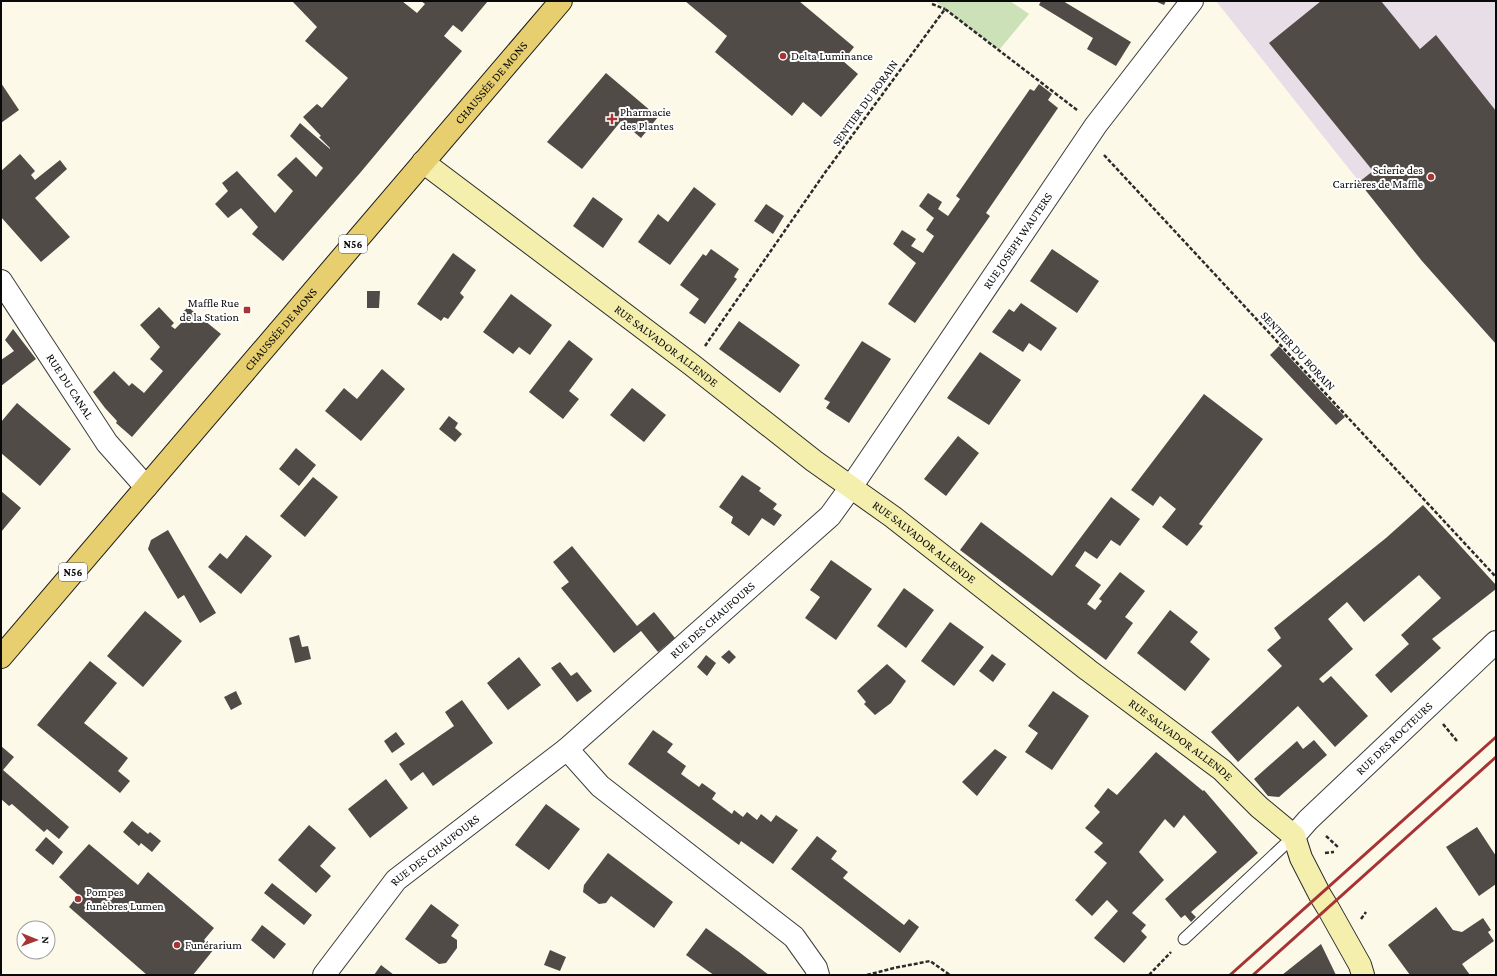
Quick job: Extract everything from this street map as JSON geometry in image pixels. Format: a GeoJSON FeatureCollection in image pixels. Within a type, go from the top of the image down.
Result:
{"type":"FeatureCollection","features":[{"type":"Feature","properties":{"kind":"main road","name":"CHAUSSÉE DE MONS"},"geometry":{"type":"LineString","coordinates":[[1,657],[561,1]]}},
{"type":"Feature","properties":{"kind":"street","name":"RUE JOSEPH WAUTERS"},"geometry":{"type":"LineString","coordinates":[[851,487],[1092,131],[1192,1]]}},
{"type":"Feature","properties":{"kind":"street","name":"RUE SALVADOR ALLENDE"},"geometry":{"type":"LineString","coordinates":[[423,162],[692,365],[814,461],[893,517],[1088,670],[1222,770],[1259,807],[1294,836]]}},
{"type":"Feature","properties":{"kind":"street","name":"RUE DU CANAL"},"geometry":{"type":"LineString","coordinates":[[1,281],[107,443],[146,487]]}},
{"type":"Feature","properties":{"kind":"street","name":"RUE DES CHAUFOURS"},"geometry":{"type":"LineString","coordinates":[[324,975],[396,880],[567,748],[830,516],[851,487]]}},
{"type":"Feature","properties":{"kind":"street","name":"RUE DES ROCTEURS"},"geometry":{"type":"LineString","coordinates":[[1294,836],[1314,814],[1496,642]]}},
{"type":"Feature","properties":{"kind":"street"},"geometry":{"type":"LineString","coordinates":[[567,748],[600,786],[794,937],[816,968],[818,975]]}},
{"type":"Feature","properties":{"kind":"street"},"geometry":{"type":"LineString","coordinates":[[1294,836],[1302,858],[1320,895],[1360,965],[1363,975]]}},
{"type":"Feature","properties":{"kind":"lane"},"geometry":{"type":"LineString","coordinates":[[1184,939],[1294,836]]}},
{"type":"Feature","properties":{"kind":"path"},"geometry":{"type":"LineString","coordinates":[[932,4],[945,9]]}},
{"type":"Feature","properties":{"kind":"path","name":"SENTIER DU BORAIN"},"geometry":{"type":"LineString","coordinates":[[692,365],[824,174],[945,9],[1092,131],[1496,576]]}},
{"type":"Feature","properties":{"kind":"path"},"geometry":{"type":"LineString","coordinates":[[1149,975],[1184,939]]}},
{"type":"Feature","properties":{"kind":"path"},"geometry":{"type":"LineString","coordinates":[[867,975],[930,961],[950,975]]}},
{"type":"Feature","properties":{"kind":"shaded area","name":"Scierie des Carrières de Maffle"},"geometry":{"type":"Polygon","coordinates":[[[1216,1],[1496,1],[1496,344],[1422,261],[1216,1]]]}},
{"type":"Feature","properties":{"kind":"green space"},"geometry":{"type":"Polygon","coordinates":[[[935,1],[1010,1],[1029,14],[999,50],[935,1]]]}},
{"type":"Feature","properties":{"kind":"building"},"geometry":{"type":"Polygon","coordinates":[[[292,1],[402,1],[417,13],[425,4],[421,1],[488,1],[462,32],[453,25],[444,36],[462,51],[360,173],[283,261],[252,234],[258,227],[241,208],[228,218],[215,204],[228,191],[222,183],[237,171],[275,213],[293,191],[277,175],[296,157],[316,177],[323,168],[290,136],[300,123],[330,149],[319,137],[321,136],[303,117],[317,104],[322,108],[348,78],[305,41],[317,27],[292,1]]]}},
{"type":"Feature","properties":{"kind":"building","name":"Delta Luminance"},"geometry":{"type":"Polygon","coordinates":[[[685,1],[799,1],[854,47],[843,61],[858,74],[821,117],[803,102],[792,116],[715,52],[727,36],[685,1]]]}},
{"type":"Feature","properties":{"kind":"building"},"geometry":{"type":"Polygon","coordinates":[[[1041,1],[1063,1],[1131,42],[1116,66],[1087,49],[1093,38],[1039,5],[1041,1]]]}},
{"type":"Feature","properties":{"kind":"building"},"geometry":{"type":"Polygon","coordinates":[[[1155,1],[1166,1],[1164,5],[1155,1]]]}},
{"type":"Feature","properties":{"kind":"building","name":"Scierie des Carrières de Maffle"},"geometry":{"type":"Polygon","coordinates":[[[1321,1],[1381,1],[1420,49],[1436,35],[1496,111],[1496,344],[1422,261],[1359,182],[1373,171],[1269,43],[1321,1]]]}},
{"type":"Feature","properties":{"kind":"building","name":"Pharmacie des Plantes"},"geometry":{"type":"Polygon","coordinates":[[[606,73],[658,117],[641,138],[621,121],[582,169],[547,142],[606,73]]]}},
{"type":"Feature","properties":{"kind":"building"},"geometry":{"type":"Polygon","coordinates":[[[1,83],[19,110],[1,123],[1,83]]]}},
{"type":"Feature","properties":{"kind":"building"},"geometry":{"type":"Polygon","coordinates":[[[1039,84],[1052,94],[1048,100],[1058,108],[986,213],[990,216],[915,323],[888,304],[916,263],[893,244],[902,230],[916,239],[911,246],[923,253],[934,236],[926,230],[934,218],[919,206],[928,193],[942,202],[938,209],[948,216],[960,199],[956,196],[1030,89],[1034,91],[1039,84]]]}},
{"type":"Feature","properties":{"kind":"building"},"geometry":{"type":"Polygon","coordinates":[[[20,154],[35,171],[31,175],[35,180],[60,160],[67,169],[35,198],[70,237],[41,262],[1,217],[1,171],[20,154]]]}},
{"type":"Feature","properties":{"kind":"building"},"geometry":{"type":"Polygon","coordinates":[[[694,187],[716,204],[670,265],[638,242],[658,214],[668,222],[694,187]]]}},
{"type":"Feature","properties":{"kind":"building"},"geometry":{"type":"Polygon","coordinates":[[[593,197],[623,219],[603,248],[573,226],[593,197]]]}},
{"type":"Feature","properties":{"kind":"building"},"geometry":{"type":"Polygon","coordinates":[[[766,204],[784,216],[773,234],[754,221],[766,204]]]}},
{"type":"Feature","properties":{"kind":"building"},"geometry":{"type":"Polygon","coordinates":[[[711,249],[739,269],[734,277],[737,279],[705,324],[689,313],[699,299],[680,285],[703,254],[706,256],[711,249]]]}},
{"type":"Feature","properties":{"kind":"building"},"geometry":{"type":"Polygon","coordinates":[[[1052,249],[1099,281],[1077,313],[1030,281],[1052,249]]]}},
{"type":"Feature","properties":{"kind":"building"},"geometry":{"type":"Polygon","coordinates":[[[453,253],[476,270],[460,293],[464,297],[448,319],[444,317],[441,321],[417,304],[453,253]]]}},
{"type":"Feature","properties":{"kind":"building"},"geometry":{"type":"Polygon","coordinates":[[[367,291],[380,291],[379,308],[367,308],[367,291]]]}},
{"type":"Feature","properties":{"kind":"building"},"geometry":{"type":"Polygon","coordinates":[[[511,294],[552,325],[530,355],[519,347],[513,354],[483,332],[511,294]]]}},
{"type":"Feature","properties":{"kind":"building"},"geometry":{"type":"Polygon","coordinates":[[[1021,303],[1057,328],[1041,351],[1029,343],[1023,352],[992,332],[1009,309],[1014,312],[1021,303]]]}},
{"type":"Feature","properties":{"kind":"building"},"geometry":{"type":"Polygon","coordinates":[[[159,307],[174,323],[171,326],[175,329],[186,318],[184,316],[186,314],[184,311],[188,307],[221,334],[132,437],[116,423],[117,421],[93,392],[114,371],[129,386],[132,383],[144,393],[163,371],[150,359],[160,347],[140,325],[159,307]]]}},
{"type":"Feature","properties":{"kind":"building"},"geometry":{"type":"Polygon","coordinates":[[[739,321],[800,365],[780,393],[719,349],[739,321]]]}},
{"type":"Feature","properties":{"kind":"building"},"geometry":{"type":"Polygon","coordinates":[[[13,329],[36,359],[1,386],[1,360],[14,351],[5,340],[13,329]]]}},
{"type":"Feature","properties":{"kind":"building"},"geometry":{"type":"Polygon","coordinates":[[[569,340],[593,359],[569,391],[579,399],[563,419],[529,392],[569,340]]]}},
{"type":"Feature","properties":{"kind":"building"},"geometry":{"type":"Polygon","coordinates":[[[862,341],[891,359],[849,423],[826,408],[830,402],[824,399],[862,341]]]}},
{"type":"Feature","properties":{"kind":"building"},"geometry":{"type":"Polygon","coordinates":[[[1279,346],[1345,417],[1336,425],[1270,355],[1279,346]]]}},
{"type":"Feature","properties":{"kind":"building"},"geometry":{"type":"Polygon","coordinates":[[[980,352],[1021,380],[989,425],[947,398],[980,352]]]}},
{"type":"Feature","properties":{"kind":"building"},"geometry":{"type":"Polygon","coordinates":[[[382,369],[405,389],[361,441],[325,411],[344,388],[357,399],[382,369]]]}},
{"type":"Feature","properties":{"kind":"building"},"geometry":{"type":"Polygon","coordinates":[[[632,388],[666,415],[644,442],[610,415],[632,388]]]}},
{"type":"Feature","properties":{"kind":"building"},"geometry":{"type":"Polygon","coordinates":[[[1204,394],[1263,439],[1199,524],[1203,526],[1187,546],[1162,527],[1176,509],[1160,496],[1153,506],[1131,490],[1204,394]]]}},
{"type":"Feature","properties":{"kind":"building"},"geometry":{"type":"Polygon","coordinates":[[[17,403],[71,449],[40,486],[1,453],[1,422],[17,403]]]}},
{"type":"Feature","properties":{"kind":"building"},"geometry":{"type":"Polygon","coordinates":[[[449,416],[458,423],[455,428],[462,434],[455,442],[439,429],[449,416]]]}},
{"type":"Feature","properties":{"kind":"building"},"geometry":{"type":"Polygon","coordinates":[[[958,436],[979,453],[946,496],[924,479],[958,436]]]}},
{"type":"Feature","properties":{"kind":"building"},"geometry":{"type":"Polygon","coordinates":[[[296,448],[316,465],[299,486],[279,469],[296,448]]]}},
{"type":"Feature","properties":{"kind":"building"},"geometry":{"type":"Polygon","coordinates":[[[742,475],[761,488],[759,491],[777,504],[773,509],[782,515],[774,526],[762,518],[749,536],[731,523],[733,517],[719,507],[742,475]]]}},
{"type":"Feature","properties":{"kind":"building"},"geometry":{"type":"Polygon","coordinates":[[[313,477],[338,497],[305,537],[280,516],[313,477]]]}},
{"type":"Feature","properties":{"kind":"building"},"geometry":{"type":"Polygon","coordinates":[[[1,491],[21,508],[1,532],[1,491]]]}},
{"type":"Feature","properties":{"kind":"building"},"geometry":{"type":"Polygon","coordinates":[[[1111,497],[1140,519],[1120,546],[1111,540],[1097,559],[1085,551],[1075,566],[1101,585],[1087,604],[1095,610],[1102,601],[1099,599],[1120,572],[1145,591],[1125,617],[1133,623],[1106,660],[960,550],[981,522],[1052,576],[1111,497]]]}},
{"type":"Feature","properties":{"kind":"building"},"geometry":{"type":"Polygon","coordinates":[[[1423,505],[1496,585],[1496,589],[1432,639],[1441,648],[1391,693],[1375,675],[1409,644],[1401,635],[1441,598],[1419,575],[1364,622],[1347,602],[1328,619],[1353,649],[1319,679],[1323,683],[1331,676],[1368,716],[1335,747],[1298,706],[1238,762],[1211,732],[1282,666],[1267,650],[1281,638],[1274,628],[1386,538],[1423,505]]]}},
{"type":"Feature","properties":{"kind":"building"},"geometry":{"type":"Polygon","coordinates":[[[168,530],[216,613],[200,623],[184,595],[178,599],[148,549],[151,540],[168,530]]]}},
{"type":"Feature","properties":{"kind":"building"},"geometry":{"type":"Polygon","coordinates":[[[246,535],[272,556],[241,594],[208,567],[220,553],[227,559],[246,535]]]}},
{"type":"Feature","properties":{"kind":"building"},"geometry":{"type":"Polygon","coordinates":[[[572,546],[637,626],[654,612],[675,638],[658,652],[641,631],[614,653],[561,588],[569,582],[553,562],[572,546]]]}},
{"type":"Feature","properties":{"kind":"building"},"geometry":{"type":"Polygon","coordinates":[[[831,560],[872,589],[836,640],[805,618],[820,597],[810,590],[831,560]]]}},
{"type":"Feature","properties":{"kind":"building"},"geometry":{"type":"Polygon","coordinates":[[[904,588],[934,610],[906,648],[877,626],[904,588]]]}},
{"type":"Feature","properties":{"kind":"building"},"geometry":{"type":"Polygon","coordinates":[[[1170,610],[1198,632],[1190,642],[1210,659],[1185,691],[1137,653],[1170,610]]]}},
{"type":"Feature","properties":{"kind":"building"},"geometry":{"type":"Polygon","coordinates":[[[145,611],[182,641],[143,687],[107,656],[145,611]]]}},
{"type":"Feature","properties":{"kind":"building"},"geometry":{"type":"Polygon","coordinates":[[[950,622],[984,647],[954,686],[921,661],[950,622]]]}},
{"type":"Feature","properties":{"kind":"building"},"geometry":{"type":"Polygon","coordinates":[[[299,635],[302,647],[308,646],[311,659],[295,663],[289,638],[299,635]]]}},
{"type":"Feature","properties":{"kind":"building"},"geometry":{"type":"Polygon","coordinates":[[[729,650],[736,657],[729,664],[721,657],[729,650]]]}},
{"type":"Feature","properties":{"kind":"building"},"geometry":{"type":"Polygon","coordinates":[[[992,654],[1006,664],[993,682],[979,671],[992,654]]]}},
{"type":"Feature","properties":{"kind":"building"},"geometry":{"type":"Polygon","coordinates":[[[706,655],[716,663],[707,676],[697,667],[706,655]]]}},
{"type":"Feature","properties":{"kind":"building"},"geometry":{"type":"Polygon","coordinates":[[[519,657],[541,685],[508,710],[487,683],[519,657]]]}},
{"type":"Feature","properties":{"kind":"building"},"geometry":{"type":"Polygon","coordinates":[[[90,661],[117,683],[84,723],[128,758],[118,771],[130,781],[120,793],[37,725],[90,661]]]}},
{"type":"Feature","properties":{"kind":"building"},"geometry":{"type":"Polygon","coordinates":[[[560,662],[571,676],[577,672],[592,691],[577,702],[551,668],[560,662]]]}},
{"type":"Feature","properties":{"kind":"building"},"geometry":{"type":"Polygon","coordinates":[[[887,664],[906,681],[891,703],[875,715],[864,704],[866,702],[857,691],[887,664]]]}},
{"type":"Feature","properties":{"kind":"building"},"geometry":{"type":"Polygon","coordinates":[[[236,691],[242,704],[231,710],[224,697],[236,691]]]}},
{"type":"Feature","properties":{"kind":"building"},"geometry":{"type":"Polygon","coordinates":[[[1053,691],[1089,716],[1052,770],[1025,752],[1038,733],[1028,726],[1053,691]]]}},
{"type":"Feature","properties":{"kind":"building"},"geometry":{"type":"Polygon","coordinates":[[[462,700],[493,743],[433,786],[423,772],[411,781],[399,764],[454,726],[445,712],[462,700]]]}},
{"type":"Feature","properties":{"kind":"building"},"geometry":{"type":"Polygon","coordinates":[[[653,730],[673,744],[667,752],[686,766],[681,774],[699,787],[702,783],[716,793],[712,799],[732,814],[734,810],[743,817],[747,812],[757,820],[761,814],[771,822],[776,815],[798,830],[773,864],[741,841],[739,845],[628,764],[653,730]]]}},
{"type":"Feature","properties":{"kind":"building"},"geometry":{"type":"Polygon","coordinates":[[[396,732],[405,744],[392,753],[384,741],[396,732]]]}},
{"type":"Feature","properties":{"kind":"building"},"geometry":{"type":"Polygon","coordinates":[[[1314,740],[1327,755],[1279,797],[1268,796],[1254,779],[1297,741],[1303,749],[1314,740]]]}},
{"type":"Feature","properties":{"kind":"building"},"geometry":{"type":"Polygon","coordinates":[[[1,746],[14,757],[3,770],[69,827],[59,839],[47,829],[44,832],[12,804],[9,806],[1,799],[1,746]]]}},
{"type":"Feature","properties":{"kind":"building"},"geometry":{"type":"Polygon","coordinates":[[[995,749],[1007,757],[977,796],[962,782],[995,749]]]}},
{"type":"Feature","properties":{"kind":"building"},"geometry":{"type":"Polygon","coordinates":[[[1156,752],[1203,791],[1204,790],[1258,853],[1191,912],[1196,917],[1191,922],[1185,915],[1181,918],[1165,899],[1217,852],[1184,815],[1174,828],[1165,819],[1139,852],[1164,880],[1132,913],[1146,925],[1141,931],[1147,937],[1124,963],[1094,938],[1118,911],[1107,900],[1092,916],[1075,900],[1107,863],[1094,852],[1103,843],[1085,828],[1100,812],[1094,806],[1108,788],[1117,795],[1156,752]]]}},
{"type":"Feature","properties":{"kind":"building"},"geometry":{"type":"Polygon","coordinates":[[[386,779],[408,808],[370,838],[348,809],[386,779]]]}},
{"type":"Feature","properties":{"kind":"building"},"geometry":{"type":"Polygon","coordinates":[[[546,804],[580,829],[549,870],[515,845],[546,804]]]}},
{"type":"Feature","properties":{"kind":"building"},"geometry":{"type":"Polygon","coordinates":[[[132,821],[148,834],[150,832],[161,841],[152,852],[141,843],[139,846],[123,832],[132,821]]]}},
{"type":"Feature","properties":{"kind":"building"},"geometry":{"type":"Polygon","coordinates":[[[309,825],[336,848],[320,866],[331,876],[316,893],[278,860],[309,825]]]}},
{"type":"Feature","properties":{"kind":"building"},"geometry":{"type":"Polygon","coordinates":[[[1477,827],[1496,856],[1496,884],[1479,896],[1446,847],[1477,827]]]}},
{"type":"Feature","properties":{"kind":"building"},"geometry":{"type":"Polygon","coordinates":[[[817,836],[837,851],[831,859],[848,872],[843,878],[904,925],[909,919],[919,927],[900,953],[791,869],[817,836]]]}},
{"type":"Feature","properties":{"kind":"building"},"geometry":{"type":"Polygon","coordinates":[[[46,837],[63,852],[53,865],[35,850],[46,837]]]}},
{"type":"Feature","properties":{"kind":"building"},"geometry":{"type":"Polygon","coordinates":[[[89,844],[138,885],[148,872],[214,928],[204,940],[214,949],[193,975],[147,975],[69,907],[78,895],[59,877],[89,844]]]}},
{"type":"Feature","properties":{"kind":"building"},"geometry":{"type":"Polygon","coordinates":[[[608,853],[673,902],[654,928],[611,896],[606,903],[599,904],[583,892],[584,885],[608,853]]]}},
{"type":"Feature","properties":{"kind":"building"},"geometry":{"type":"Polygon","coordinates":[[[272,883],[312,915],[304,925],[264,893],[272,883]]]}},
{"type":"Feature","properties":{"kind":"building"},"geometry":{"type":"Polygon","coordinates":[[[431,904],[459,925],[451,936],[457,940],[457,948],[446,963],[439,964],[405,939],[431,904]]]}},
{"type":"Feature","properties":{"kind":"building"},"geometry":{"type":"Polygon","coordinates":[[[1436,907],[1453,930],[1462,932],[1483,918],[1491,930],[1488,932],[1494,941],[1462,964],[1470,975],[1410,975],[1388,945],[1436,907]]]}},
{"type":"Feature","properties":{"kind":"building"},"geometry":{"type":"Polygon","coordinates":[[[262,925],[286,944],[274,959],[251,940],[262,925]]]}},
{"type":"Feature","properties":{"kind":"building"},"geometry":{"type":"Polygon","coordinates":[[[706,928],[769,975],[714,975],[686,955],[706,928]]]}},
{"type":"Feature","properties":{"kind":"building"},"geometry":{"type":"Polygon","coordinates":[[[1321,944],[1336,975],[1282,975],[1321,944]]]}},
{"type":"Feature","properties":{"kind":"building"},"geometry":{"type":"Polygon","coordinates":[[[550,950],[566,957],[560,971],[544,965],[550,950]]]}},
{"type":"Feature","properties":{"kind":"building"},"geometry":{"type":"Polygon","coordinates":[[[381,965],[394,975],[374,975],[381,965]]]}},
{"type":"Feature","properties":{"kind":"railway"},"geometry":{"type":"LineString","coordinates":[[1230,975],[1496,737]]}},
{"type":"Feature","properties":{"kind":"railway"},"geometry":{"type":"LineString","coordinates":[[1253,975],[1496,757]]}},
{"type":"Feature","properties":{"kind":"place","name":"Delta Luminance"},"geometry":{"type":"Point","coordinates":[783,56]}},
{"type":"Feature","properties":{"kind":"place","name":"Pharmacie des Plantes"},"geometry":{"type":"Point","coordinates":[612,119]}},
{"type":"Feature","properties":{"kind":"place","name":"Scierie des Carrières de Maffle"},"geometry":{"type":"Point","coordinates":[1431,177]}},
{"type":"Feature","properties":{"kind":"place","name":"Maffle Rue de la Station"},"geometry":{"type":"Point","coordinates":[247,310]}},
{"type":"Feature","properties":{"kind":"place","name":"Pompes funèbres Lumen"},"geometry":{"type":"Point","coordinates":[78,899]}},
{"type":"Feature","properties":{"kind":"place","name":"Funérarium"},"geometry":{"type":"Point","coordinates":[177,945]}}]}
